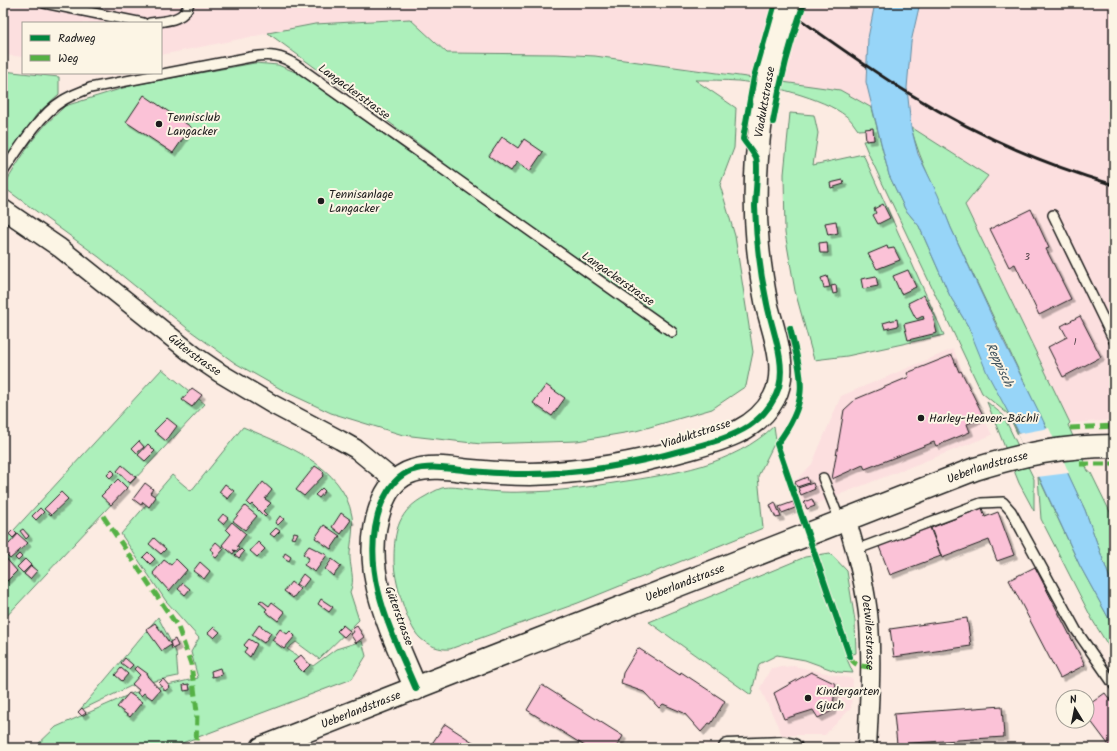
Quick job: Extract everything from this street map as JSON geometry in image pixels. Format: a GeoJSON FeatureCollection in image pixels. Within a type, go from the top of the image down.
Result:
{"type":"FeatureCollection","features":[{"type":"Feature","properties":{"kind":"street","name":"Viaduktstrasse"},"geometry":{"type":"LineString","coordinates":[[395,481],[411,471],[421,469],[441,468],[530,474],[619,466],[659,457],[720,440],[736,433],[760,417],[775,397],[780,377],[779,356],[762,277],[756,226],[756,174],[761,120],[775,47],[789,3]]}},
{"type":"Feature","properties":{"kind":"street","name":"Güterstrasse"},"geometry":{"type":"LineString","coordinates":[[3,209],[60,248],[195,356],[220,373],[272,404],[356,449],[395,481],[384,498],[376,526],[374,544],[375,578],[386,617],[416,688]]}},
{"type":"Feature","properties":{"kind":"street","name":"Ueberlandstrasse"},"geometry":{"type":"LineString","coordinates":[[262,748],[975,469],[1014,457],[1076,446],[1114,446]]}},
{"type":"Feature","properties":{"kind":"street","name":"Oetwilerstrasse"},"geometry":{"type":"LineString","coordinates":[[843,520],[855,550],[864,588],[868,623],[870,667],[867,748]]}},
{"type":"Feature","properties":{"kind":"street"},"geometry":{"type":"LineString","coordinates":[[728,748],[745,746],[784,746],[793,748]]}},
{"type":"Feature","properties":{"kind":"lane"},"geometry":{"type":"LineString","coordinates":[[44,3],[138,22]]}},
{"type":"Feature","properties":{"kind":"lane"},"geometry":{"type":"LineString","coordinates":[[157,22],[177,19],[188,9],[189,3]]}},
{"type":"Feature","properties":{"kind":"lane","name":"Langackerstrasse"},"geometry":{"type":"LineString","coordinates":[[3,172],[28,137],[50,110],[61,101],[75,94],[90,88],[236,60],[266,55],[276,55],[286,58],[672,332]]}},
{"type":"Feature","properties":{"kind":"lane"},"geometry":{"type":"LineString","coordinates":[[1052,215],[1114,341]]}},
{"type":"Feature","properties":{"kind":"lane"},"geometry":{"type":"LineString","coordinates":[[823,478],[843,520]]}},
{"type":"Feature","properties":{"kind":"lane"},"geometry":{"type":"LineString","coordinates":[[855,550],[981,503],[1003,502],[1011,510],[1076,630],[1114,685]]}},
{"type":"Feature","properties":{"kind":"shaded area"},"geometry":{"type":"Polygon","coordinates":[[[3,3],[1114,3],[1114,420],[1070,423],[965,205],[988,176],[840,90],[595,56],[447,53],[410,19],[315,24],[162,55],[162,22],[22,22],[22,57],[4,55],[3,3]]]}},
{"type":"Feature","properties":{"kind":"shaded area"},"geometry":{"type":"Polygon","coordinates":[[[953,349],[992,435],[805,508],[795,481],[812,464],[841,396],[953,349]]]}},
{"type":"Feature","properties":{"kind":"shaded area","name":"Kindergarten Gjuch"},"geometry":{"type":"Polygon","coordinates":[[[794,666],[853,679],[851,708],[825,735],[782,735],[760,688],[771,668],[794,666]]]}},
{"type":"Feature","properties":{"kind":"green space"},"geometry":{"type":"Polygon","coordinates":[[[410,19],[447,53],[595,56],[840,90],[872,108],[889,175],[905,209],[919,226],[950,296],[968,326],[1080,566],[1114,628],[1114,655],[1093,621],[1041,519],[1038,477],[1008,414],[982,393],[869,155],[863,141],[874,140],[873,129],[858,130],[848,117],[824,103],[794,93],[750,83],[695,80],[736,108],[734,148],[720,185],[735,236],[753,352],[746,386],[712,409],[636,431],[577,441],[481,444],[403,435],[331,413],[286,392],[235,363],[192,332],[99,257],[3,187],[31,142],[46,124],[65,106],[133,85],[255,63],[278,65],[300,74],[436,172],[443,162],[268,33],[315,24],[410,19]]]}},
{"type":"Feature","properties":{"kind":"green space"},"geometry":{"type":"Polygon","coordinates":[[[3,71],[59,77],[59,94],[37,114],[3,162],[3,71]]]}},
{"type":"Feature","properties":{"kind":"green space"},"geometry":{"type":"Polygon","coordinates":[[[790,113],[814,115],[818,133],[813,165],[863,154],[944,335],[847,356],[814,360],[795,291],[785,233],[784,174],[790,113]]]}},
{"type":"Feature","properties":{"kind":"green space"},"geometry":{"type":"Polygon","coordinates":[[[911,127],[988,176],[965,205],[1070,423],[1068,425],[1088,471],[1091,473],[1114,520],[1114,590],[1085,510],[951,228],[924,166],[911,127]]]}},
{"type":"Feature","properties":{"kind":"green space"},"geometry":{"type":"Polygon","coordinates":[[[162,369],[205,404],[3,620],[3,542],[162,369]]]}},
{"type":"Feature","properties":{"kind":"green space"},"geometry":{"type":"Polygon","coordinates":[[[987,402],[1003,415],[1034,479],[1034,511],[1019,483],[987,402]]]}},
{"type":"Feature","properties":{"kind":"green space"},"geometry":{"type":"Polygon","coordinates":[[[774,426],[776,440],[758,476],[763,528],[578,603],[450,649],[442,649],[431,645],[423,641],[415,632],[410,623],[398,589],[394,567],[395,539],[404,514],[417,502],[430,494],[442,488],[448,487],[503,492],[548,491],[661,475],[702,466],[722,459],[741,450],[774,426]]]}},
{"type":"Feature","properties":{"kind":"green space"},"geometry":{"type":"Polygon","coordinates":[[[243,427],[276,441],[310,459],[325,470],[337,483],[346,498],[353,521],[350,553],[352,587],[350,592],[359,620],[319,659],[296,642],[287,649],[313,666],[336,649],[362,641],[366,656],[352,679],[169,748],[34,748],[56,727],[133,693],[198,678],[191,652],[199,638],[166,601],[121,534],[172,475],[191,491],[243,427]]]}},
{"type":"Feature","properties":{"kind":"green space"},"geometry":{"type":"Polygon","coordinates":[[[830,553],[847,571],[855,621],[856,653],[846,657],[853,673],[838,672],[805,660],[777,655],[759,664],[751,695],[649,622],[805,557],[830,553]]]}},
{"type":"Feature","properties":{"kind":"green space"},"geometry":{"type":"Polygon","coordinates":[[[158,617],[176,652],[178,676],[131,686],[79,711],[158,617]]]}},
{"type":"Feature","properties":{"kind":"water","name":"Reppisch"},"geometry":{"type":"Polygon","coordinates":[[[875,3],[920,3],[911,42],[907,88],[911,127],[918,154],[1003,340],[1041,416],[1085,510],[1114,590],[1114,628],[1080,566],[1017,429],[987,373],[968,326],[950,296],[919,226],[905,209],[889,175],[866,82],[868,38],[875,3]]]}},
{"type":"Feature","properties":{"kind":"pier"},"geometry":{"type":"Polygon","coordinates":[[[1049,428],[1069,473],[1037,477],[1017,434],[1049,428]]]}},
{"type":"Feature","properties":{"kind":"building","name":"Tennisclub Langacker"},"geometry":{"type":"Polygon","coordinates":[[[144,95],[191,127],[173,153],[126,122],[144,95]]]}},
{"type":"Feature","properties":{"kind":"building"},"geometry":{"type":"Polygon","coordinates":[[[873,128],[874,140],[866,141],[865,129],[873,128]]]}},
{"type":"Feature","properties":{"kind":"building"},"geometry":{"type":"Polygon","coordinates":[[[502,137],[518,148],[524,139],[543,152],[530,171],[517,162],[511,171],[489,156],[502,137]]]}},
{"type":"Feature","properties":{"kind":"building"},"geometry":{"type":"Polygon","coordinates":[[[843,180],[844,184],[831,188],[830,183],[843,180]]]}},
{"type":"Feature","properties":{"kind":"building"},"geometry":{"type":"Polygon","coordinates":[[[883,204],[890,218],[878,224],[873,215],[876,213],[874,209],[883,204]]]}},
{"type":"Feature","properties":{"kind":"building"},"geometry":{"type":"Polygon","coordinates":[[[1031,209],[1049,248],[1046,249],[1071,299],[1039,315],[1015,264],[1009,267],[990,229],[1031,209]]]}},
{"type":"Feature","properties":{"kind":"building"},"geometry":{"type":"Polygon","coordinates":[[[836,221],[838,233],[828,235],[825,223],[836,221]]]}},
{"type":"Feature","properties":{"kind":"building"},"geometry":{"type":"Polygon","coordinates":[[[1113,227],[1114,255],[1108,255],[1113,227]]]}},
{"type":"Feature","properties":{"kind":"building"},"geometry":{"type":"Polygon","coordinates":[[[827,242],[828,253],[820,253],[819,243],[827,242]]]}},
{"type":"Feature","properties":{"kind":"building"},"geometry":{"type":"Polygon","coordinates":[[[887,246],[888,249],[894,248],[900,260],[877,269],[868,254],[887,246]]]}},
{"type":"Feature","properties":{"kind":"building"},"geometry":{"type":"Polygon","coordinates":[[[908,270],[916,287],[901,294],[893,276],[908,270]]]}},
{"type":"Feature","properties":{"kind":"building"},"geometry":{"type":"Polygon","coordinates":[[[827,276],[830,287],[824,288],[821,278],[827,276]]]}},
{"type":"Feature","properties":{"kind":"building"},"geometry":{"type":"Polygon","coordinates":[[[876,276],[878,286],[863,289],[861,279],[876,276]]]}},
{"type":"Feature","properties":{"kind":"building"},"geometry":{"type":"Polygon","coordinates":[[[836,285],[837,293],[833,294],[831,286],[836,285]]]}},
{"type":"Feature","properties":{"kind":"building"},"geometry":{"type":"Polygon","coordinates":[[[924,295],[934,316],[937,333],[908,340],[904,324],[924,319],[923,316],[917,319],[915,317],[908,303],[924,295]]]}},
{"type":"Feature","properties":{"kind":"building"},"geometry":{"type":"Polygon","coordinates":[[[1080,316],[1101,357],[1063,377],[1048,347],[1067,337],[1061,326],[1080,316]]]}},
{"type":"Feature","properties":{"kind":"building"},"geometry":{"type":"Polygon","coordinates":[[[897,319],[898,326],[885,329],[883,323],[897,319]]]}},
{"type":"Feature","properties":{"kind":"building"},"geometry":{"type":"Polygon","coordinates":[[[952,355],[959,372],[961,371],[984,417],[967,424],[970,432],[936,446],[934,442],[865,469],[863,465],[832,479],[844,410],[856,399],[909,377],[907,373],[952,355]]]}},
{"type":"Feature","properties":{"kind":"building"},"geometry":{"type":"Polygon","coordinates":[[[546,385],[565,398],[552,416],[533,403],[546,385]]]}},
{"type":"Feature","properties":{"kind":"building"},"geometry":{"type":"Polygon","coordinates":[[[192,388],[202,395],[192,407],[182,400],[192,388]]]}},
{"type":"Feature","properties":{"kind":"building"},"geometry":{"type":"Polygon","coordinates":[[[167,418],[177,426],[166,441],[154,431],[167,418]]]}},
{"type":"Feature","properties":{"kind":"building"},"geometry":{"type":"Polygon","coordinates":[[[139,441],[144,447],[137,453],[132,448],[139,441]]]}},
{"type":"Feature","properties":{"kind":"building"},"geometry":{"type":"Polygon","coordinates":[[[148,444],[155,451],[145,461],[138,455],[148,444]]]}},
{"type":"Feature","properties":{"kind":"building"},"geometry":{"type":"Polygon","coordinates":[[[122,465],[136,477],[130,483],[117,471],[122,465]]]}},
{"type":"Feature","properties":{"kind":"building"},"geometry":{"type":"Polygon","coordinates":[[[315,466],[324,472],[324,475],[304,496],[296,490],[315,466]]]}},
{"type":"Feature","properties":{"kind":"building"},"geometry":{"type":"Polygon","coordinates":[[[112,470],[115,473],[110,478],[107,475],[112,470]]]}},
{"type":"Feature","properties":{"kind":"building"},"geometry":{"type":"Polygon","coordinates":[[[807,477],[809,483],[797,487],[795,482],[807,477]]]}},
{"type":"Feature","properties":{"kind":"building"},"geometry":{"type":"Polygon","coordinates":[[[118,479],[127,488],[111,505],[101,496],[118,479]]]}},
{"type":"Feature","properties":{"kind":"building"},"geometry":{"type":"Polygon","coordinates":[[[263,482],[272,490],[265,499],[271,503],[263,511],[267,515],[265,517],[252,504],[250,506],[247,503],[263,482]]]}},
{"type":"Feature","properties":{"kind":"building"},"geometry":{"type":"Polygon","coordinates":[[[145,483],[153,489],[150,493],[156,497],[149,507],[143,502],[141,505],[133,499],[145,483]]]}},
{"type":"Feature","properties":{"kind":"building"},"geometry":{"type":"Polygon","coordinates":[[[813,483],[815,489],[801,495],[798,488],[813,483]]]}},
{"type":"Feature","properties":{"kind":"building"},"geometry":{"type":"Polygon","coordinates":[[[225,484],[234,491],[228,499],[219,492],[225,484]]]}},
{"type":"Feature","properties":{"kind":"building"},"geometry":{"type":"Polygon","coordinates":[[[322,488],[325,491],[319,498],[315,495],[322,488]]]}},
{"type":"Feature","properties":{"kind":"building"},"geometry":{"type":"Polygon","coordinates":[[[61,492],[68,499],[51,515],[44,509],[61,492]]]}},
{"type":"Feature","properties":{"kind":"building"},"geometry":{"type":"Polygon","coordinates":[[[812,499],[815,506],[807,509],[804,502],[812,499]]]}},
{"type":"Feature","properties":{"kind":"building"},"geometry":{"type":"Polygon","coordinates":[[[775,502],[781,517],[776,518],[770,505],[775,502]]]}},
{"type":"Feature","properties":{"kind":"building"},"geometry":{"type":"Polygon","coordinates":[[[793,502],[795,508],[782,513],[779,507],[793,502]]]}},
{"type":"Feature","properties":{"kind":"building"},"geometry":{"type":"Polygon","coordinates":[[[245,506],[257,516],[245,530],[233,521],[245,506]]]}},
{"type":"Feature","properties":{"kind":"building"},"geometry":{"type":"Polygon","coordinates":[[[40,508],[44,512],[36,520],[32,516],[40,508]]]}},
{"type":"Feature","properties":{"kind":"building"},"geometry":{"type":"Polygon","coordinates":[[[982,508],[985,517],[998,512],[1014,555],[997,561],[989,540],[942,558],[931,528],[982,508]]]}},
{"type":"Feature","properties":{"kind":"building"},"geometry":{"type":"Polygon","coordinates":[[[341,513],[351,520],[341,534],[332,527],[341,513]]]}},
{"type":"Feature","properties":{"kind":"building"},"geometry":{"type":"Polygon","coordinates":[[[223,514],[228,518],[223,524],[218,520],[223,514]]]}},
{"type":"Feature","properties":{"kind":"building"},"geometry":{"type":"Polygon","coordinates":[[[280,516],[284,519],[278,525],[275,523],[280,516]]]}},
{"type":"Feature","properties":{"kind":"building"},"geometry":{"type":"Polygon","coordinates":[[[232,522],[246,534],[237,546],[239,547],[237,551],[233,550],[235,551],[233,554],[222,545],[231,534],[226,529],[232,522]]]}},
{"type":"Feature","properties":{"kind":"building"},"geometry":{"type":"Polygon","coordinates":[[[324,525],[340,536],[331,549],[315,538],[324,525]]]}},
{"type":"Feature","properties":{"kind":"building"},"geometry":{"type":"Polygon","coordinates":[[[929,525],[941,556],[890,575],[878,544],[929,525]]]}},
{"type":"Feature","properties":{"kind":"building"},"geometry":{"type":"Polygon","coordinates":[[[276,528],[280,531],[274,537],[270,534],[276,528]]]}},
{"type":"Feature","properties":{"kind":"building"},"geometry":{"type":"Polygon","coordinates":[[[23,529],[29,536],[26,539],[20,531],[23,529]]]}},
{"type":"Feature","properties":{"kind":"building"},"geometry":{"type":"Polygon","coordinates":[[[13,530],[17,534],[13,538],[9,534],[13,530]]]}},
{"type":"Feature","properties":{"kind":"building"},"geometry":{"type":"Polygon","coordinates":[[[294,532],[298,533],[295,539],[291,538],[294,532]]]}},
{"type":"Feature","properties":{"kind":"building"},"geometry":{"type":"Polygon","coordinates":[[[18,534],[28,543],[10,559],[3,552],[3,541],[4,540],[9,544],[18,534]]]}},
{"type":"Feature","properties":{"kind":"building"},"geometry":{"type":"Polygon","coordinates":[[[154,538],[166,549],[161,554],[149,544],[154,538]]]}},
{"type":"Feature","properties":{"kind":"building"},"geometry":{"type":"Polygon","coordinates":[[[216,542],[224,549],[216,558],[212,555],[214,552],[210,549],[216,542]]]}},
{"type":"Feature","properties":{"kind":"building"},"geometry":{"type":"Polygon","coordinates":[[[258,542],[265,549],[257,557],[250,551],[258,542]]]}},
{"type":"Feature","properties":{"kind":"building"},"geometry":{"type":"Polygon","coordinates":[[[309,546],[327,555],[315,572],[304,565],[309,558],[303,554],[309,546]]]}},
{"type":"Feature","properties":{"kind":"building"},"geometry":{"type":"Polygon","coordinates":[[[241,549],[244,552],[239,558],[235,555],[241,549]]]}},
{"type":"Feature","properties":{"kind":"building"},"geometry":{"type":"Polygon","coordinates":[[[148,552],[155,559],[150,564],[143,557],[148,552]]]}},
{"type":"Feature","properties":{"kind":"building"},"geometry":{"type":"Polygon","coordinates":[[[285,553],[291,557],[289,561],[283,557],[285,553]]]}},
{"type":"Feature","properties":{"kind":"building"},"geometry":{"type":"Polygon","coordinates":[[[19,554],[22,557],[18,561],[15,558],[19,554]]]}},
{"type":"Feature","properties":{"kind":"building"},"geometry":{"type":"Polygon","coordinates":[[[3,555],[17,571],[7,581],[3,577],[3,555]]]}},
{"type":"Feature","properties":{"kind":"building"},"geometry":{"type":"Polygon","coordinates":[[[25,559],[31,565],[23,573],[17,567],[25,559]]]}},
{"type":"Feature","properties":{"kind":"building"},"geometry":{"type":"Polygon","coordinates":[[[176,559],[187,570],[169,591],[153,573],[164,560],[171,565],[176,559]]]}},
{"type":"Feature","properties":{"kind":"building"},"geometry":{"type":"Polygon","coordinates":[[[332,559],[341,566],[333,576],[325,569],[332,559]]]}},
{"type":"Feature","properties":{"kind":"building"},"geometry":{"type":"Polygon","coordinates":[[[200,562],[210,571],[204,579],[193,571],[200,562]]]}},
{"type":"Feature","properties":{"kind":"building"},"geometry":{"type":"Polygon","coordinates":[[[31,566],[37,571],[30,579],[24,574],[31,566]]]}},
{"type":"Feature","properties":{"kind":"building"},"geometry":{"type":"Polygon","coordinates":[[[1035,567],[1085,665],[1060,678],[1009,580],[1035,567]]]}},
{"type":"Feature","properties":{"kind":"building"},"geometry":{"type":"Polygon","coordinates":[[[303,574],[309,579],[302,588],[296,584],[303,574]]]}},
{"type":"Feature","properties":{"kind":"building"},"geometry":{"type":"Polygon","coordinates":[[[291,582],[300,589],[293,598],[284,591],[291,582]]]}},
{"type":"Feature","properties":{"kind":"building"},"geometry":{"type":"Polygon","coordinates":[[[183,583],[190,589],[185,595],[178,589],[183,583]]]}},
{"type":"Feature","properties":{"kind":"building"},"geometry":{"type":"Polygon","coordinates":[[[321,599],[333,607],[329,612],[318,604],[321,599]]]}},
{"type":"Feature","properties":{"kind":"building"},"geometry":{"type":"Polygon","coordinates":[[[261,600],[269,606],[272,602],[285,612],[278,621],[265,611],[267,609],[259,602],[261,600]]]}},
{"type":"Feature","properties":{"kind":"building"},"geometry":{"type":"Polygon","coordinates":[[[967,618],[971,646],[894,657],[890,629],[967,618]]]}},
{"type":"Feature","properties":{"kind":"building"},"geometry":{"type":"Polygon","coordinates":[[[155,623],[171,645],[162,651],[146,629],[155,623]]]}},
{"type":"Feature","properties":{"kind":"building"},"geometry":{"type":"Polygon","coordinates":[[[259,625],[271,633],[264,643],[252,635],[259,625]]]}},
{"type":"Feature","properties":{"kind":"building"},"geometry":{"type":"Polygon","coordinates":[[[343,625],[350,631],[344,637],[337,631],[343,625]]]}},
{"type":"Feature","properties":{"kind":"building"},"geometry":{"type":"Polygon","coordinates":[[[357,626],[364,637],[356,643],[350,634],[354,632],[352,629],[357,626]]]}},
{"type":"Feature","properties":{"kind":"building"},"geometry":{"type":"Polygon","coordinates":[[[214,627],[220,632],[214,638],[208,633],[214,627]]]}},
{"type":"Feature","properties":{"kind":"building"},"geometry":{"type":"Polygon","coordinates":[[[280,629],[287,634],[290,631],[295,636],[284,649],[272,640],[280,629]]]}},
{"type":"Feature","properties":{"kind":"building"},"geometry":{"type":"Polygon","coordinates":[[[175,639],[178,646],[172,649],[170,642],[175,639]]]}},
{"type":"Feature","properties":{"kind":"building"},"geometry":{"type":"Polygon","coordinates":[[[249,639],[257,644],[250,657],[244,652],[247,648],[244,645],[249,639]]]}},
{"type":"Feature","properties":{"kind":"building"},"geometry":{"type":"Polygon","coordinates":[[[638,648],[680,675],[681,672],[725,701],[711,724],[709,723],[701,732],[684,713],[663,704],[659,708],[644,692],[621,684],[623,673],[638,648]]]}},
{"type":"Feature","properties":{"kind":"building"},"geometry":{"type":"Polygon","coordinates":[[[301,655],[310,665],[303,672],[293,662],[301,655]]]}},
{"type":"Feature","properties":{"kind":"building"},"geometry":{"type":"Polygon","coordinates":[[[125,658],[133,665],[129,669],[121,663],[125,658]]]}},
{"type":"Feature","properties":{"kind":"building"},"geometry":{"type":"Polygon","coordinates":[[[137,666],[148,674],[147,676],[160,690],[152,699],[144,693],[141,696],[137,693],[139,690],[132,684],[140,675],[134,669],[137,666]]]}},
{"type":"Feature","properties":{"kind":"building"},"geometry":{"type":"Polygon","coordinates":[[[121,668],[128,674],[122,681],[115,675],[121,668]]]}},
{"type":"Feature","properties":{"kind":"building"},"geometry":{"type":"Polygon","coordinates":[[[220,668],[222,675],[212,677],[211,671],[220,668]]]}},
{"type":"Feature","properties":{"kind":"building"},"geometry":{"type":"Polygon","coordinates":[[[811,672],[836,684],[832,711],[818,718],[813,710],[784,719],[774,693],[811,672]]]}},
{"type":"Feature","properties":{"kind":"building"},"geometry":{"type":"Polygon","coordinates":[[[163,679],[170,687],[165,691],[159,683],[163,679]]]}},
{"type":"Feature","properties":{"kind":"building"},"geometry":{"type":"Polygon","coordinates":[[[189,684],[190,690],[184,691],[183,685],[189,684]]]}},
{"type":"Feature","properties":{"kind":"building"},"geometry":{"type":"Polygon","coordinates":[[[542,685],[623,736],[616,748],[588,748],[527,710],[542,685]]]}},
{"type":"Feature","properties":{"kind":"building"},"geometry":{"type":"Polygon","coordinates":[[[129,693],[142,702],[130,717],[117,707],[129,693]]]}},
{"type":"Feature","properties":{"kind":"building"},"geometry":{"type":"Polygon","coordinates":[[[1105,693],[1114,705],[1114,746],[1111,748],[1095,727],[1095,700],[1105,693]]]}},
{"type":"Feature","properties":{"kind":"building"},"geometry":{"type":"Polygon","coordinates":[[[1002,706],[1004,737],[897,744],[894,714],[1002,706]]]}},
{"type":"Feature","properties":{"kind":"building"},"geometry":{"type":"Polygon","coordinates":[[[82,708],[86,713],[82,716],[78,712],[82,708]]]}},
{"type":"Feature","properties":{"kind":"building"},"geometry":{"type":"Polygon","coordinates":[[[445,724],[468,739],[483,748],[429,748],[445,724]]]}},
{"type":"Feature","properties":{"kind":"railway"},"geometry":{"type":"LineString","coordinates":[[777,3],[876,72],[958,122],[1034,157],[1087,177],[1114,185]]}},
{"type":"Feature","properties":{"kind":"marked path"},"geometry":{"type":"LineString","coordinates":[[1070,428],[1114,426]]}},
{"type":"Feature","properties":{"kind":"marked path"},"geometry":{"type":"LineString","coordinates":[[1080,464],[1114,464]]}},
{"type":"Feature","properties":{"kind":"marked path"},"geometry":{"type":"LineString","coordinates":[[103,516],[178,627],[191,664],[197,712],[196,748]]}},
{"type":"Feature","properties":{"kind":"marked path"},"geometry":{"type":"LineString","coordinates":[[850,657],[856,664],[870,667]]}},
{"type":"Feature","properties":{"kind":"cycle path"},"geometry":{"type":"LineString","coordinates":[[416,689],[388,622],[380,599],[375,576],[373,553],[375,529],[381,505],[386,494],[397,479],[407,472],[427,468],[492,473],[549,474],[628,464],[703,445],[734,434],[749,426],[767,409],[774,399],[779,387],[781,367],[778,346],[769,314],[756,232],[755,207],[757,162],[755,156],[743,139],[754,77],[775,3]]}},
{"type":"Feature","properties":{"kind":"cycle path"},"geometry":{"type":"LineString","coordinates":[[773,122],[786,62],[804,3]]}},
{"type":"Feature","properties":{"kind":"cycle path"},"geometry":{"type":"LineString","coordinates":[[790,328],[798,361],[801,388],[795,414],[788,428],[777,444],[850,657]]}},
{"type":"Feature","properties":{"kind":"place","name":"Tennisclub Langacker"},"geometry":{"type":"Point","coordinates":[159,124]}},
{"type":"Feature","properties":{"kind":"place","name":"Tennisanlage Langacker"},"geometry":{"type":"Point","coordinates":[321,201]}},
{"type":"Feature","properties":{"kind":"place","name":"Harley-Heaven-Bächli"},"geometry":{"type":"Point","coordinates":[921,418]}},
{"type":"Feature","properties":{"kind":"place","name":"Kindergarten Gjuch"},"geometry":{"type":"Point","coordinates":[808,698]}}]}
